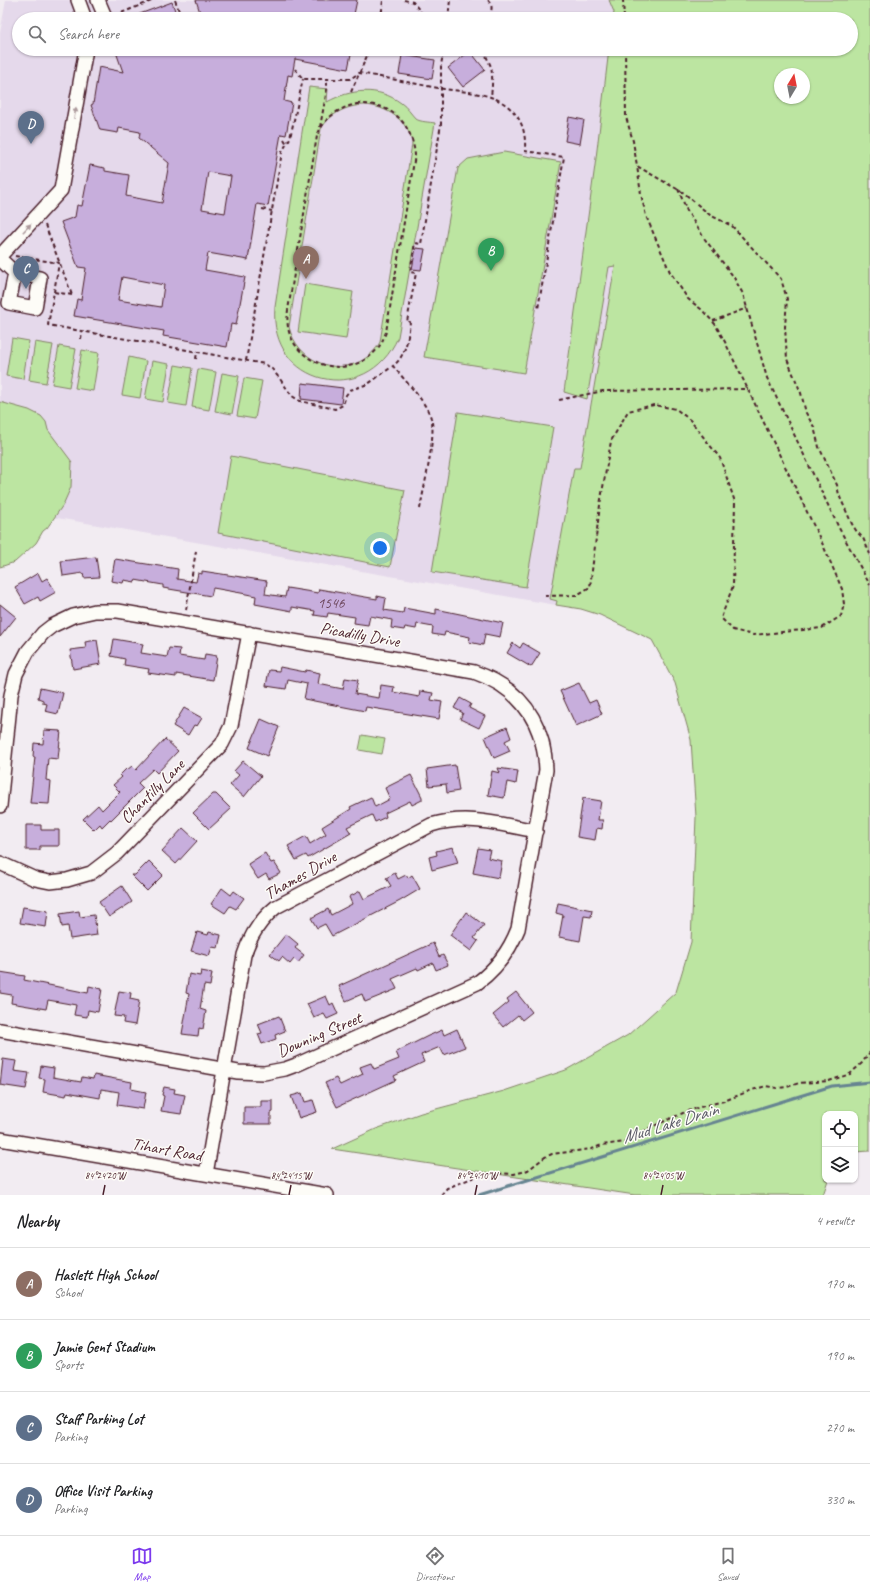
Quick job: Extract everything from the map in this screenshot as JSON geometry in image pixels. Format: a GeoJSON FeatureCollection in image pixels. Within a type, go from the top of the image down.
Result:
{"type":"FeatureCollection","features":[{"type":"Feature","properties":{"kind":"street"},"geometry":{"type":"LineString","coordinates":[[78,0],[82,12]]}},
{"type":"Feature","properties":{"kind":"street"},"geometry":{"type":"LineString","coordinates":[[98,0],[103,12]]}},
{"type":"Feature","properties":{"kind":"street"},"geometry":{"type":"LineString","coordinates":[[0,256],[62,190],[85,56]]}},
{"type":"Feature","properties":{"kind":"street"},"geometry":{"type":"LineString","coordinates":[[0,259],[14,273]]}},
{"type":"Feature","properties":{"kind":"street","name":"Picadilly Drive"},"geometry":{"type":"LineString","coordinates":[[0,806],[12,686],[18,668],[28,651],[52,626],[73,616],[107,611],[184,621],[249,634],[474,672],[495,680],[514,694],[529,711],[540,733],[546,770],[536,831]]}},
{"type":"Feature","properties":{"kind":"street","name":"Chantilly Lane"},"geometry":{"type":"LineString","coordinates":[[0,864],[35,879],[50,882],[66,880],[91,873],[117,852],[222,744],[231,726],[249,634]]}},
{"type":"Feature","properties":{"kind":"street","name":"Thames Drive"},"geometry":{"type":"LineString","coordinates":[[206,1174],[246,951],[256,928],[268,913],[276,907],[431,825],[452,820],[476,820],[536,831]]}},
{"type":"Feature","properties":{"kind":"street","name":"Downing Street"},"geometry":{"type":"LineString","coordinates":[[0,1030],[224,1070],[264,1073],[285,1069],[296,1065],[477,983],[486,976],[505,954],[518,929],[536,831]]}},
{"type":"Feature","properties":{"kind":"street","name":"Tihart Road"},"geometry":{"type":"LineString","coordinates":[[0,1139],[327,1195]]}},
{"type":"Feature","properties":{"kind":"path"},"geometry":{"type":"LineString","coordinates":[[124,12],[154,0]]}},
{"type":"Feature","properties":{"kind":"path"},"geometry":{"type":"LineString","coordinates":[[175,0],[179,12]]}},
{"type":"Feature","properties":{"kind":"path"},"geometry":{"type":"LineString","coordinates":[[382,12],[384,0]]}},
{"type":"Feature","properties":{"kind":"path"},"geometry":{"type":"LineString","coordinates":[[404,0],[413,2],[421,12]]}},
{"type":"Feature","properties":{"kind":"path"},"geometry":{"type":"LineString","coordinates":[[449,12],[450,0]]}},
{"type":"Feature","properties":{"kind":"path"},"geometry":{"type":"LineString","coordinates":[[488,0],[491,3],[491,12]]}},
{"type":"Feature","properties":{"kind":"path"},"geometry":{"type":"LineString","coordinates":[[622,0],[623,12]]}},
{"type":"Feature","properties":{"kind":"path"},"geometry":{"type":"LineString","coordinates":[[351,92],[367,56]]}},
{"type":"Feature","properties":{"kind":"path"},"geometry":{"type":"LineString","coordinates":[[18,250],[13,256],[59,263],[48,325],[265,364],[272,369],[292,396],[300,401],[331,409],[339,408],[343,405],[346,394],[350,390],[368,384],[399,362],[407,344],[410,322],[408,322],[416,273],[410,272],[415,243],[421,244],[440,131],[442,106],[441,65],[443,56]]}},
{"type":"Feature","properties":{"kind":"path"},"geometry":{"type":"LineString","coordinates":[[486,56],[490,67],[492,84],[491,97]]}},
{"type":"Feature","properties":{"kind":"path"},"geometry":{"type":"LineString","coordinates":[[545,596],[577,595],[590,587],[600,505],[611,440],[628,411],[654,405],[676,409],[690,420],[720,458],[735,502],[733,586],[721,618],[733,630],[753,634],[822,628],[841,616],[844,604],[842,589],[823,545],[725,342],[713,321],[688,299],[670,272],[646,216],[633,141],[626,118],[625,56]]}},
{"type":"Feature","properties":{"kind":"path"},"geometry":{"type":"LineString","coordinates":[[295,69],[303,79]]}},
{"type":"Feature","properties":{"kind":"path"},"geometry":{"type":"LineString","coordinates":[[303,79],[350,79],[359,74],[491,97],[510,108],[520,121],[525,139],[525,151],[564,157],[538,309]]}},
{"type":"Feature","properties":{"kind":"path"},"geometry":{"type":"LineString","coordinates":[[246,361],[282,152],[290,138],[303,79]]}},
{"type":"Feature","properties":{"kind":"path"},"geometry":{"type":"LineString","coordinates":[[318,132],[327,120],[340,110],[357,104],[373,104],[388,110],[404,124],[410,133],[414,152],[386,332],[375,351],[360,362],[346,366],[329,367],[316,363],[310,359],[294,342],[288,327],[289,303],[314,145],[326,95],[327,79]]}},
{"type":"Feature","properties":{"kind":"path"},"geometry":{"type":"LineString","coordinates":[[284,139],[287,144]]}},
{"type":"Feature","properties":{"kind":"path"},"geometry":{"type":"LineString","coordinates":[[637,166],[678,189],[710,214],[732,226],[781,279],[787,299],[785,327],[787,359],[801,393],[806,413],[814,427],[819,447],[838,485],[840,495],[852,524],[863,538],[870,554]]}},
{"type":"Feature","properties":{"kind":"path"},"geometry":{"type":"LineString","coordinates":[[678,189],[687,211],[704,238],[733,276],[743,294],[767,378],[839,528],[870,585]]}},
{"type":"Feature","properties":{"kind":"path"},"geometry":{"type":"LineString","coordinates":[[262,209],[272,211]]}},
{"type":"Feature","properties":{"kind":"path"},"geometry":{"type":"LineString","coordinates":[[39,228],[44,222]]}},
{"type":"Feature","properties":{"kind":"path"},"geometry":{"type":"LineString","coordinates":[[54,292],[72,295]]}},
{"type":"Feature","properties":{"kind":"path"},"geometry":{"type":"LineString","coordinates":[[713,321],[747,308]]}},
{"type":"Feature","properties":{"kind":"path"},"geometry":{"type":"LineString","coordinates":[[81,339],[82,332]]}},
{"type":"Feature","properties":{"kind":"path"},"geometry":{"type":"LineString","coordinates":[[196,359],[197,352]]}},
{"type":"Feature","properties":{"kind":"path"},"geometry":{"type":"LineString","coordinates":[[393,366],[418,396],[432,420],[433,436],[420,509]]}},
{"type":"Feature","properties":{"kind":"path"},"geometry":{"type":"LineString","coordinates":[[559,400],[603,391],[748,388]]}},
{"type":"Feature","properties":{"kind":"path"},"geometry":{"type":"LineString","coordinates":[[184,621],[196,551]]}},
{"type":"Feature","properties":{"kind":"path"},"geometry":{"type":"LineString","coordinates":[[441,1195],[447,1188],[485,1174],[514,1174],[528,1170],[545,1157],[552,1154],[592,1149],[602,1145],[625,1142],[641,1134],[647,1129],[683,1113],[724,1101],[752,1090],[766,1086],[776,1088],[787,1087],[799,1083],[829,1081],[850,1074],[862,1063],[870,1052]]}},
{"type":"Feature","properties":{"kind":"shaded area"},"geometry":{"type":"Polygon","coordinates":[[[6,0],[661,0],[659,12],[12,12],[12,56],[652,56],[556,605],[0,508],[0,33],[6,0]]]}},
{"type":"Feature","properties":{"kind":"green space"},"geometry":{"type":"Polygon","coordinates":[[[609,0],[870,0],[870,1151],[858,1152],[858,1111],[822,1111],[822,1183],[827,1183],[823,1195],[635,1195],[332,1149],[376,1129],[421,1113],[504,1091],[566,1070],[628,1035],[676,992],[691,942],[696,817],[691,740],[675,683],[652,640],[600,615],[581,609],[556,605],[557,601],[550,599],[574,468],[580,468],[615,266],[609,267],[587,399],[564,392],[596,158],[608,56],[858,56],[858,12],[614,12],[609,0]]]}},
{"type":"Feature","properties":{"kind":"green space"},"geometry":{"type":"Polygon","coordinates":[[[309,87],[328,89],[327,102],[345,94],[355,92],[364,91],[383,94],[403,105],[416,119],[435,123],[398,337],[384,360],[365,374],[344,380],[322,378],[303,370],[287,355],[277,334],[275,307],[309,87]],[[357,106],[340,111],[329,119],[321,129],[289,327],[293,338],[308,356],[318,362],[340,367],[352,365],[363,360],[373,352],[380,342],[412,144],[410,135],[401,121],[388,111],[372,106],[357,106]]]}},
{"type":"Feature","properties":{"kind":"green space"},"geometry":{"type":"Polygon","coordinates":[[[504,152],[561,162],[524,373],[424,357],[458,168],[468,159],[504,152]]]}},
{"type":"Feature","properties":{"kind":"green space"},"geometry":{"type":"Polygon","coordinates":[[[305,284],[353,292],[346,339],[298,332],[305,284]]]}},
{"type":"Feature","properties":{"kind":"green space"},"geometry":{"type":"Polygon","coordinates":[[[12,338],[29,341],[23,379],[6,376],[12,338]]]}},
{"type":"Feature","properties":{"kind":"green space"},"geometry":{"type":"Polygon","coordinates":[[[35,342],[53,345],[46,383],[29,380],[35,342]]]}},
{"type":"Feature","properties":{"kind":"green space"},"geometry":{"type":"Polygon","coordinates":[[[59,346],[76,349],[69,387],[52,384],[59,346]]]}},
{"type":"Feature","properties":{"kind":"green space"},"geometry":{"type":"Polygon","coordinates":[[[82,350],[99,353],[93,391],[75,388],[82,350]]]}},
{"type":"Feature","properties":{"kind":"green space"},"geometry":{"type":"Polygon","coordinates":[[[129,357],[146,361],[140,398],[122,395],[129,357]]]}},
{"type":"Feature","properties":{"kind":"green space"},"geometry":{"type":"Polygon","coordinates":[[[152,361],[169,364],[163,402],[145,399],[152,361]]]}},
{"type":"Feature","properties":{"kind":"green space"},"geometry":{"type":"Polygon","coordinates":[[[175,365],[192,368],[186,406],[168,403],[175,365]]]}},
{"type":"Feature","properties":{"kind":"green space"},"geometry":{"type":"Polygon","coordinates":[[[198,369],[216,372],[209,410],[192,407],[198,369]]]}},
{"type":"Feature","properties":{"kind":"green space"},"geometry":{"type":"Polygon","coordinates":[[[222,373],[239,376],[232,414],[215,411],[222,373]]]}},
{"type":"Feature","properties":{"kind":"green space"},"geometry":{"type":"Polygon","coordinates":[[[244,378],[262,381],[255,419],[237,416],[244,378]]]}},
{"type":"Feature","properties":{"kind":"green space"},"geometry":{"type":"Polygon","coordinates":[[[0,402],[29,410],[41,416],[46,422],[48,430],[72,462],[71,487],[63,505],[47,528],[43,531],[36,543],[15,562],[0,567],[0,402]]]}},
{"type":"Feature","properties":{"kind":"green space"},"geometry":{"type":"Polygon","coordinates":[[[458,412],[553,427],[526,587],[432,572],[458,412]]]}},
{"type":"Feature","properties":{"kind":"green space"},"geometry":{"type":"Polygon","coordinates":[[[231,456],[405,490],[390,567],[218,533],[231,456]]]}},
{"type":"Feature","properties":{"kind":"green space"},"geometry":{"type":"Polygon","coordinates":[[[362,735],[385,739],[382,754],[359,750],[362,735]]]}},
{"type":"Feature","properties":{"kind":"building"},"geometry":{"type":"Polygon","coordinates":[[[196,0],[357,0],[354,12],[200,12],[196,0]]]}},
{"type":"Feature","properties":{"kind":"building"},"geometry":{"type":"Polygon","coordinates":[[[172,2],[176,12],[145,12],[172,2]]]}},
{"type":"Feature","properties":{"kind":"building"},"geometry":{"type":"Polygon","coordinates":[[[117,56],[351,56],[348,69],[295,59],[292,76],[288,75],[284,101],[292,103],[286,135],[281,134],[268,206],[257,204],[248,260],[208,253],[205,270],[245,277],[236,325],[231,324],[227,347],[163,336],[164,331],[74,316],[77,299],[81,300],[86,268],[78,267],[61,222],[75,217],[77,205],[82,206],[90,165],[105,168],[105,171],[129,175],[126,196],[162,203],[169,163],[139,138],[140,132],[119,128],[118,133],[100,130],[91,105],[93,104],[99,67],[123,72],[117,56]],[[208,172],[202,209],[225,213],[231,176],[208,172]],[[122,277],[118,300],[161,307],[164,285],[122,277]]]}},
{"type":"Feature","properties":{"kind":"building"},"geometry":{"type":"Polygon","coordinates":[[[402,56],[435,60],[432,79],[399,74],[402,56]]]}},
{"type":"Feature","properties":{"kind":"building"},"geometry":{"type":"Polygon","coordinates":[[[464,56],[474,56],[485,70],[463,87],[448,68],[464,56]]]}},
{"type":"Feature","properties":{"kind":"building"},"geometry":{"type":"Polygon","coordinates":[[[569,117],[584,120],[580,144],[565,141],[569,117]]]}},
{"type":"Feature","properties":{"kind":"building"},"geometry":{"type":"Polygon","coordinates":[[[416,248],[425,249],[421,270],[412,269],[416,248]]]}},
{"type":"Feature","properties":{"kind":"building"},"geometry":{"type":"Polygon","coordinates":[[[302,383],[343,388],[341,404],[301,399],[302,383]]]}},
{"type":"Feature","properties":{"kind":"building"},"geometry":{"type":"Polygon","coordinates":[[[96,557],[99,577],[84,578],[83,573],[63,576],[61,561],[96,557]]]}},
{"type":"Feature","properties":{"kind":"building"},"geometry":{"type":"Polygon","coordinates":[[[115,559],[178,569],[177,579],[196,582],[198,573],[202,574],[202,571],[267,581],[265,594],[285,597],[287,588],[318,593],[319,589],[377,599],[377,596],[386,598],[384,610],[403,613],[404,608],[436,614],[436,609],[503,623],[500,637],[485,634],[483,645],[469,642],[470,637],[445,632],[444,636],[432,634],[433,627],[417,624],[416,629],[405,627],[404,630],[391,628],[392,620],[370,616],[368,625],[354,623],[355,617],[328,613],[327,617],[314,615],[315,611],[292,607],[292,611],[255,604],[256,596],[213,588],[211,596],[163,588],[163,585],[135,580],[135,582],[124,580],[123,583],[111,581],[115,559]]]}},
{"type":"Feature","properties":{"kind":"building"},"geometry":{"type":"Polygon","coordinates":[[[38,573],[42,581],[47,578],[56,592],[40,601],[38,597],[25,604],[15,587],[38,573]]]}},
{"type":"Feature","properties":{"kind":"building"},"geometry":{"type":"Polygon","coordinates":[[[0,604],[16,617],[0,637],[0,604]]]}},
{"type":"Feature","properties":{"kind":"building"},"geometry":{"type":"Polygon","coordinates":[[[114,639],[143,644],[141,653],[167,657],[169,648],[180,649],[179,656],[204,660],[205,654],[217,656],[213,680],[176,674],[176,677],[148,673],[149,669],[124,665],[125,659],[111,656],[114,639]]]}},
{"type":"Feature","properties":{"kind":"building"},"geometry":{"type":"Polygon","coordinates":[[[97,640],[101,664],[73,669],[70,650],[86,648],[85,642],[97,640]]]}},
{"type":"Feature","properties":{"kind":"building"},"geometry":{"type":"Polygon","coordinates":[[[513,643],[520,648],[523,643],[540,653],[531,667],[507,653],[513,643]]]}},
{"type":"Feature","properties":{"kind":"building"},"geometry":{"type":"Polygon","coordinates":[[[280,667],[305,672],[306,670],[320,673],[318,684],[343,689],[345,678],[358,680],[355,694],[379,698],[381,685],[394,687],[393,692],[419,697],[420,691],[433,693],[431,700],[442,702],[439,719],[366,707],[365,711],[304,699],[307,684],[288,680],[286,689],[266,686],[269,670],[279,671],[280,667]]]}},
{"type":"Feature","properties":{"kind":"building"},"geometry":{"type":"Polygon","coordinates":[[[579,683],[589,703],[596,700],[602,714],[576,726],[560,691],[579,683]]]}},
{"type":"Feature","properties":{"kind":"building"},"geometry":{"type":"Polygon","coordinates":[[[40,688],[63,693],[58,714],[45,711],[47,704],[43,703],[43,700],[38,698],[40,688]]]}},
{"type":"Feature","properties":{"kind":"building"},"geometry":{"type":"Polygon","coordinates":[[[460,698],[471,704],[469,708],[485,716],[479,728],[460,719],[463,713],[454,708],[460,698]]]}},
{"type":"Feature","properties":{"kind":"building"},"geometry":{"type":"Polygon","coordinates":[[[184,708],[202,718],[197,726],[194,725],[188,735],[173,726],[184,708]]]}},
{"type":"Feature","properties":{"kind":"building"},"geometry":{"type":"Polygon","coordinates":[[[261,719],[279,727],[267,756],[249,748],[261,719]]]}},
{"type":"Feature","properties":{"kind":"building"},"geometry":{"type":"Polygon","coordinates":[[[507,727],[511,738],[505,741],[510,751],[494,758],[485,737],[507,727]]]}},
{"type":"Feature","properties":{"kind":"building"},"geometry":{"type":"Polygon","coordinates":[[[44,730],[61,731],[58,759],[48,758],[46,780],[51,781],[49,804],[30,803],[35,757],[33,757],[34,743],[43,744],[44,730]]]}},
{"type":"Feature","properties":{"kind":"building"},"geometry":{"type":"Polygon","coordinates":[[[165,739],[178,751],[157,773],[153,769],[138,783],[143,788],[111,820],[110,819],[102,827],[100,824],[94,830],[83,819],[98,805],[102,810],[120,792],[113,785],[122,777],[120,775],[132,766],[136,770],[165,739]]]}},
{"type":"Feature","properties":{"kind":"building"},"geometry":{"type":"Polygon","coordinates":[[[243,761],[261,776],[244,797],[230,785],[239,775],[234,771],[243,761]]]}},
{"type":"Feature","properties":{"kind":"building"},"geometry":{"type":"Polygon","coordinates":[[[455,765],[459,791],[447,793],[446,784],[429,786],[427,769],[455,765]]]}},
{"type":"Feature","properties":{"kind":"building"},"geometry":{"type":"Polygon","coordinates":[[[498,768],[518,771],[516,784],[507,782],[504,798],[488,795],[492,771],[500,773],[498,768]]]}},
{"type":"Feature","properties":{"kind":"building"},"geometry":{"type":"Polygon","coordinates":[[[411,775],[422,797],[422,800],[412,805],[410,801],[385,813],[386,817],[375,822],[372,815],[347,827],[351,833],[308,858],[306,855],[296,860],[288,846],[306,836],[310,844],[326,834],[322,827],[351,809],[350,807],[371,797],[375,807],[390,799],[385,788],[411,775]]]}},
{"type":"Feature","properties":{"kind":"building"},"geometry":{"type":"Polygon","coordinates":[[[213,794],[216,794],[231,809],[209,829],[193,813],[213,794]]]}},
{"type":"Feature","properties":{"kind":"building"},"geometry":{"type":"Polygon","coordinates":[[[583,798],[601,801],[598,820],[603,820],[602,829],[597,828],[595,840],[577,837],[583,798]]]}},
{"type":"Feature","properties":{"kind":"building"},"geometry":{"type":"Polygon","coordinates":[[[26,825],[41,825],[41,830],[59,830],[59,846],[40,846],[40,850],[26,850],[26,825]]]}},
{"type":"Feature","properties":{"kind":"building"},"geometry":{"type":"Polygon","coordinates":[[[183,828],[197,841],[176,864],[162,851],[183,828]]]}},
{"type":"Feature","properties":{"kind":"building"},"geometry":{"type":"Polygon","coordinates":[[[453,847],[458,863],[432,870],[429,857],[437,855],[436,851],[453,847]]]}},
{"type":"Feature","properties":{"kind":"building"},"geometry":{"type":"Polygon","coordinates":[[[478,848],[490,850],[488,858],[502,861],[499,878],[473,873],[478,848]]]}},
{"type":"Feature","properties":{"kind":"building"},"geometry":{"type":"Polygon","coordinates":[[[265,853],[271,863],[274,862],[281,873],[269,879],[266,874],[258,879],[248,864],[265,853]]]}},
{"type":"Feature","properties":{"kind":"building"},"geometry":{"type":"Polygon","coordinates":[[[149,861],[163,875],[147,891],[131,875],[135,875],[149,861]]]}},
{"type":"Feature","properties":{"kind":"building"},"geometry":{"type":"Polygon","coordinates":[[[395,873],[398,879],[406,875],[408,878],[412,875],[420,889],[332,936],[325,924],[317,928],[311,918],[328,909],[331,915],[352,904],[349,897],[360,891],[364,899],[391,886],[386,878],[395,873]]]}},
{"type":"Feature","properties":{"kind":"building"},"geometry":{"type":"Polygon","coordinates":[[[122,886],[132,902],[109,917],[99,902],[122,886]]]}},
{"type":"Feature","properties":{"kind":"building"},"geometry":{"type":"Polygon","coordinates":[[[222,888],[231,895],[234,891],[244,898],[236,909],[230,906],[225,913],[211,904],[222,888]]]}},
{"type":"Feature","properties":{"kind":"building"},"geometry":{"type":"Polygon","coordinates":[[[558,903],[592,910],[591,917],[584,916],[580,941],[559,937],[563,915],[556,913],[558,903]]]}},
{"type":"Feature","properties":{"kind":"building"},"geometry":{"type":"Polygon","coordinates":[[[23,907],[48,911],[46,927],[20,923],[23,907]]]}},
{"type":"Feature","properties":{"kind":"building"},"geometry":{"type":"Polygon","coordinates":[[[79,911],[80,917],[94,915],[97,935],[70,939],[68,926],[62,927],[60,914],[79,911]]]}},
{"type":"Feature","properties":{"kind":"building"},"geometry":{"type":"Polygon","coordinates":[[[466,912],[484,925],[474,938],[478,941],[471,951],[450,935],[466,912]]]}},
{"type":"Feature","properties":{"kind":"building"},"geometry":{"type":"Polygon","coordinates":[[[197,932],[208,935],[209,932],[221,935],[218,948],[212,947],[209,956],[191,951],[197,932]]]}},
{"type":"Feature","properties":{"kind":"building"},"geometry":{"type":"Polygon","coordinates":[[[286,934],[298,944],[295,948],[304,955],[298,963],[294,959],[290,964],[282,957],[279,961],[270,954],[286,934]]]}},
{"type":"Feature","properties":{"kind":"building"},"geometry":{"type":"Polygon","coordinates":[[[433,943],[439,957],[443,955],[448,965],[436,970],[433,963],[418,970],[417,968],[392,979],[397,989],[365,1002],[362,994],[346,1001],[339,986],[433,943]]]}},
{"type":"Feature","properties":{"kind":"building"},"geometry":{"type":"Polygon","coordinates":[[[201,971],[212,973],[210,986],[204,985],[200,1009],[206,1011],[203,1029],[199,1028],[198,1036],[182,1034],[189,994],[186,993],[189,974],[200,976],[201,971]]]}},
{"type":"Feature","properties":{"kind":"building"},"geometry":{"type":"Polygon","coordinates":[[[0,972],[25,976],[24,980],[88,993],[89,986],[102,989],[98,1012],[88,1010],[87,1017],[74,1015],[76,1005],[48,1000],[46,1009],[11,1003],[12,995],[0,993],[0,972]]]}},
{"type":"Feature","properties":{"kind":"building"},"geometry":{"type":"Polygon","coordinates":[[[119,991],[131,993],[130,999],[139,1001],[135,1025],[123,1023],[124,1017],[114,1016],[119,991]]]}},
{"type":"Feature","properties":{"kind":"building"},"geometry":{"type":"Polygon","coordinates":[[[516,992],[532,1012],[522,1020],[518,1015],[503,1027],[493,1015],[509,1002],[507,999],[516,992]]]}},
{"type":"Feature","properties":{"kind":"building"},"geometry":{"type":"Polygon","coordinates":[[[326,996],[330,1005],[333,1003],[338,1014],[327,1019],[324,1014],[314,1018],[307,1004],[326,996]]]}},
{"type":"Feature","properties":{"kind":"building"},"geometry":{"type":"Polygon","coordinates":[[[279,1016],[285,1031],[275,1035],[276,1039],[262,1044],[258,1034],[262,1033],[258,1024],[279,1016]]]}},
{"type":"Feature","properties":{"kind":"building"},"geometry":{"type":"Polygon","coordinates":[[[457,1029],[465,1047],[444,1055],[440,1047],[421,1055],[424,1062],[394,1076],[396,1080],[337,1107],[325,1083],[336,1078],[340,1085],[363,1074],[360,1067],[371,1063],[374,1069],[399,1059],[396,1052],[428,1036],[442,1030],[444,1035],[457,1029]]]}},
{"type":"Feature","properties":{"kind":"building"},"geometry":{"type":"Polygon","coordinates":[[[3,1059],[16,1061],[14,1071],[29,1073],[26,1089],[0,1085],[3,1059]]]}},
{"type":"Feature","properties":{"kind":"building"},"geometry":{"type":"Polygon","coordinates":[[[41,1066],[54,1068],[53,1077],[81,1082],[82,1077],[93,1079],[94,1075],[132,1082],[131,1089],[146,1092],[143,1109],[117,1105],[119,1092],[101,1089],[100,1098],[67,1092],[66,1096],[43,1092],[45,1079],[39,1078],[41,1066]]]}},
{"type":"Feature","properties":{"kind":"building"},"geometry":{"type":"Polygon","coordinates":[[[164,1087],[175,1089],[174,1093],[185,1095],[181,1114],[161,1111],[164,1087]]]}},
{"type":"Feature","properties":{"kind":"building"},"geometry":{"type":"Polygon","coordinates":[[[302,1093],[305,1102],[313,1100],[317,1112],[299,1118],[291,1096],[302,1093]]]}},
{"type":"Feature","properties":{"kind":"building"},"geometry":{"type":"Polygon","coordinates":[[[261,1101],[273,1101],[271,1124],[244,1124],[244,1107],[261,1107],[261,1101]]]}},
{"type":"Feature","properties":{"kind":"waterway","name":"Mud Lake Drain"},"geometry":{"type":"LineString","coordinates":[[479,1195],[832,1086],[870,1082]]}},
{"type":"Feature","properties":{"kind":"place","name":"Office Visit Parking"},"geometry":{"type":"Point","coordinates":[31,144]}},
{"type":"Feature","properties":{"kind":"place","name":"Jamie Gent Stadium"},"geometry":{"type":"Point","coordinates":[491,271]}},
{"type":"Feature","properties":{"kind":"place","name":"Haslett High School"},"geometry":{"type":"Point","coordinates":[306,279]}},
{"type":"Feature","properties":{"kind":"place","name":"Staff Parking Lot"},"geometry":{"type":"Point","coordinates":[26,289]}}]}
